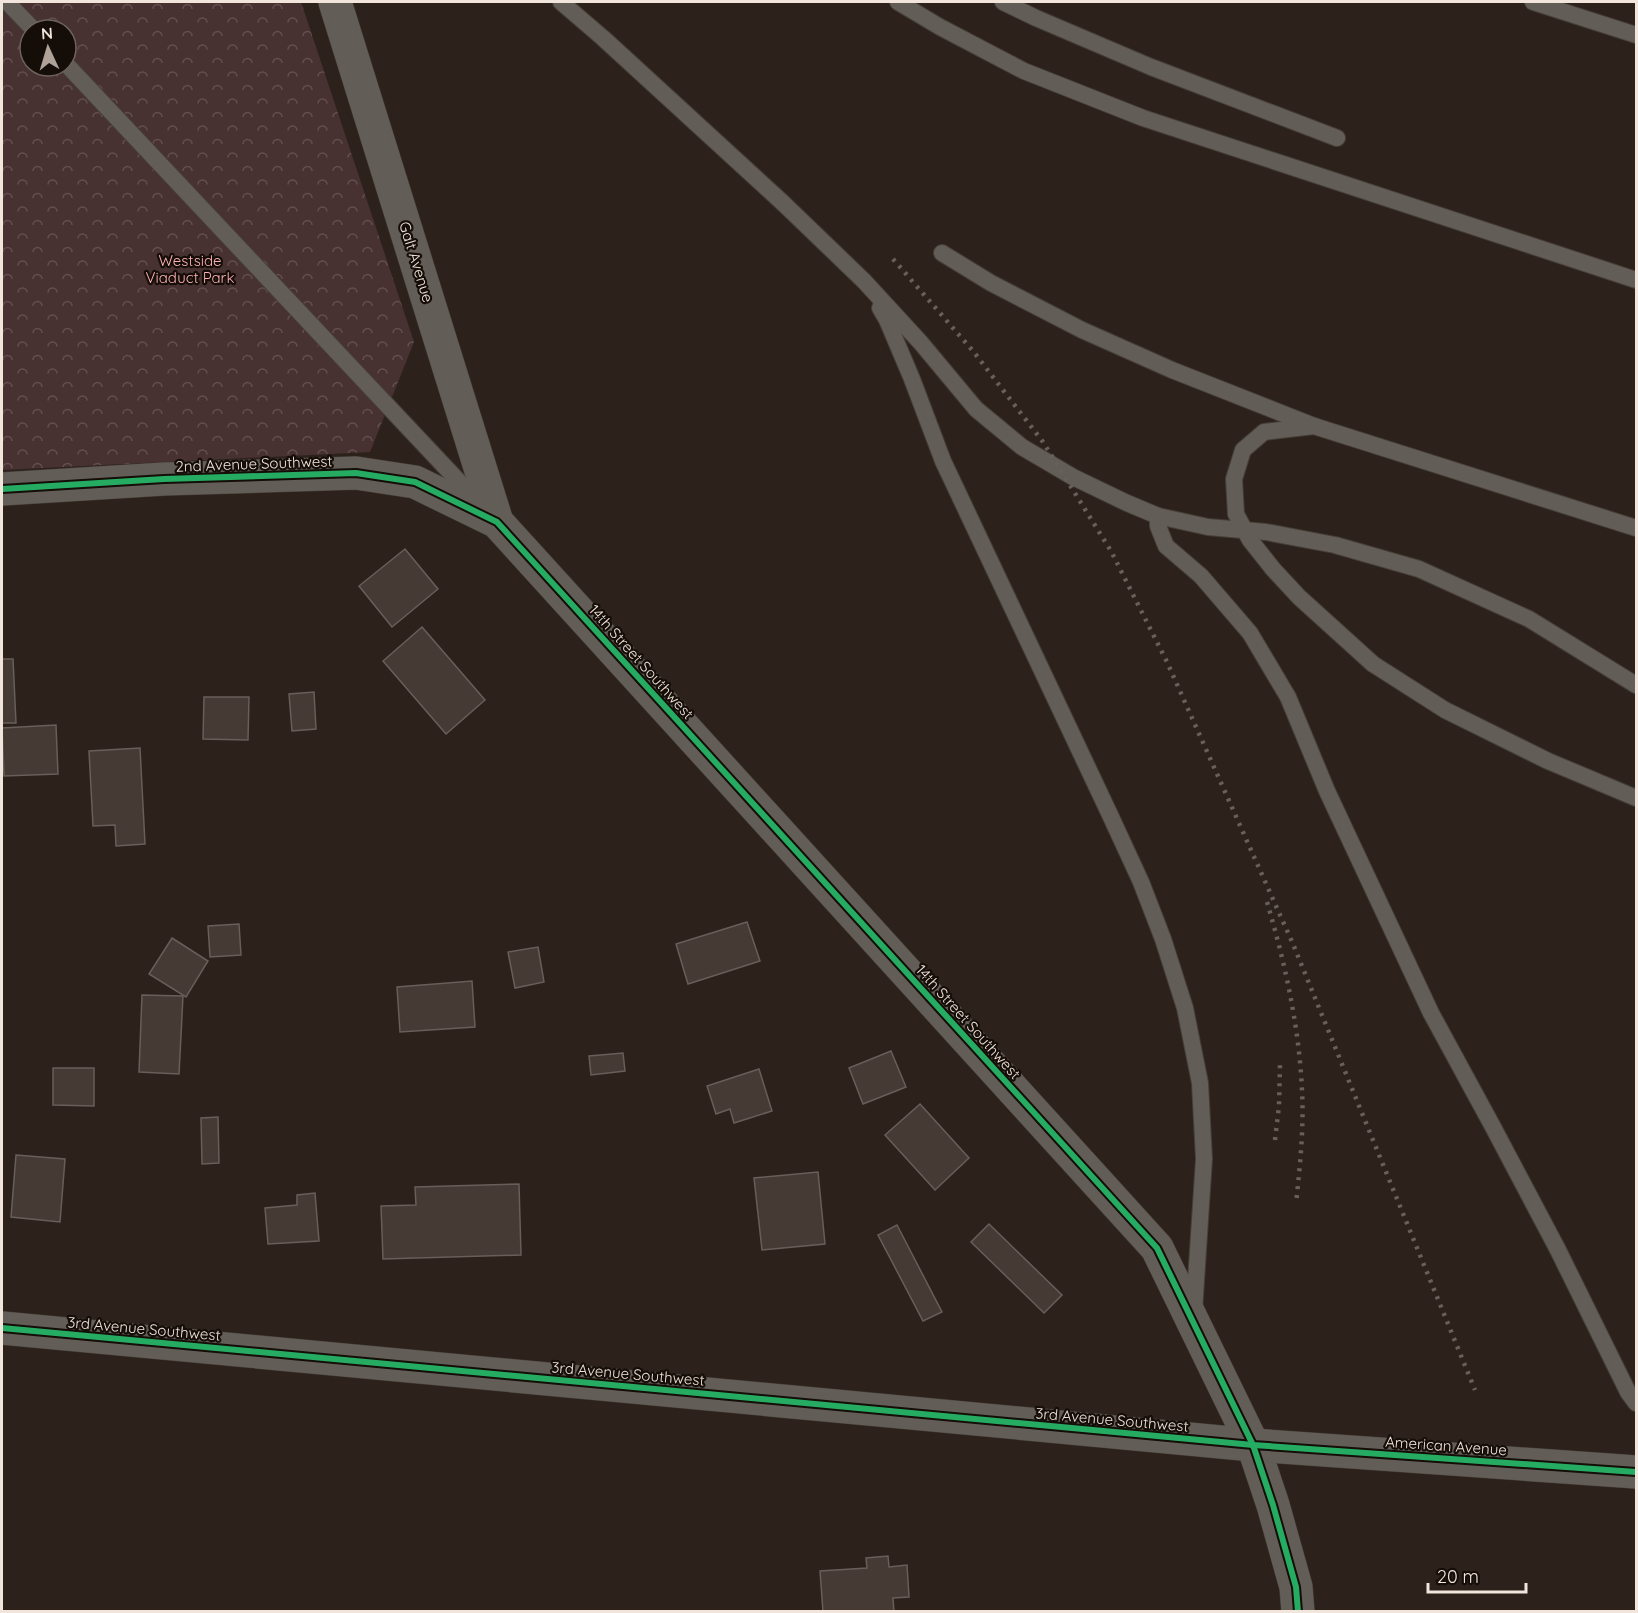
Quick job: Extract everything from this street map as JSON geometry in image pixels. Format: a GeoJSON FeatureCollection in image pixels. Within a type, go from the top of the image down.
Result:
{"type":"FeatureCollection","features":[{"type":"Feature","properties":{"kind":"street","name":"Galt Avenue"},"geometry":{"type":"LineString","coordinates":[[335,2],[497,522]]}},
{"type":"Feature","properties":{"kind":"street","name":"2nd Avenue Southwest"},"geometry":{"type":"LineString","coordinates":[[2,489],[356,473],[415,482],[497,522]]}},
{"type":"Feature","properties":{"kind":"street","name":"14th Street Southwest"},"geometry":{"type":"LineString","coordinates":[[497,522],[1158,1248],[1253,1445],[1296,1587],[1298,1611]]}},
{"type":"Feature","properties":{"kind":"street","name":"3rd Avenue Southwest"},"geometry":{"type":"LineString","coordinates":[[2,1328],[1253,1445]]}},
{"type":"Feature","properties":{"kind":"street","name":"American Avenue"},"geometry":{"type":"LineString","coordinates":[[1253,1445],[1636,1472]]}},
{"type":"Feature","properties":{"kind":"lane"},"geometry":{"type":"LineString","coordinates":[[7,2],[22,18]]}},
{"type":"Feature","properties":{"kind":"lane"},"geometry":{"type":"LineString","coordinates":[[561,2],[783,203],[864,281],[921,343],[976,409],[1022,447],[1073,477],[1158,516],[1208,527],[1266,532],[1335,545],[1419,569],[1529,619],[1636,685]]}},
{"type":"Feature","properties":{"kind":"lane"},"geometry":{"type":"LineString","coordinates":[[898,2],[1024,71],[1143,118],[1636,280]]}},
{"type":"Feature","properties":{"kind":"lane"},"geometry":{"type":"LineString","coordinates":[[1003,2],[1151,67],[1337,138]]}},
{"type":"Feature","properties":{"kind":"lane"},"geometry":{"type":"LineString","coordinates":[[1533,2],[1636,35]]}},
{"type":"Feature","properties":{"kind":"lane"},"geometry":{"type":"LineString","coordinates":[[78,77],[497,522]]}},
{"type":"Feature","properties":{"kind":"lane"},"geometry":{"type":"LineString","coordinates":[[942,253],[991,283],[1082,330],[1172,370],[1314,426],[1636,528]]}},
{"type":"Feature","properties":{"kind":"lane"},"geometry":{"type":"LineString","coordinates":[[864,281],[887,320],[943,461],[1141,882],[1166,948],[1185,1008],[1200,1083],[1204,1159],[1193,1322]]}},
{"type":"Feature","properties":{"kind":"lane"},"geometry":{"type":"LineString","coordinates":[[1314,426],[1264,432],[1243,450],[1234,479],[1236,514],[1250,540],[1273,569],[1299,597],[1373,664],[1445,710],[1548,761],[1636,798]]}},
{"type":"Feature","properties":{"kind":"lane"},"geometry":{"type":"LineString","coordinates":[[1158,516],[1158,526],[1166,546],[1201,576],[1250,633],[1288,697],[1327,791],[1431,1013],[1494,1127],[1623,1382],[1636,1403]]}},
{"type":"Feature","properties":{"kind":"green space","name":"Westside Viaduct Park"},"geometry":{"type":"Polygon","coordinates":[[[2,2],[301,2],[414,342],[370,452],[2,470],[2,2]]]}},
{"type":"Feature","properties":{"kind":"building"},"geometry":{"type":"Polygon","coordinates":[[[405,549],[438,589],[392,627],[359,586],[405,549]]]}},
{"type":"Feature","properties":{"kind":"building"},"geometry":{"type":"Polygon","coordinates":[[[422,627],[485,700],[446,734],[383,661],[422,627]]]}},
{"type":"Feature","properties":{"kind":"building"},"geometry":{"type":"Polygon","coordinates":[[[2,659],[13,659],[16,723],[2,723],[2,659]]]}},
{"type":"Feature","properties":{"kind":"building"},"geometry":{"type":"Polygon","coordinates":[[[314,692],[316,729],[292,731],[289,694],[314,692]]]}},
{"type":"Feature","properties":{"kind":"building"},"geometry":{"type":"Polygon","coordinates":[[[204,697],[249,697],[248,740],[203,739],[204,697]]]}},
{"type":"Feature","properties":{"kind":"building"},"geometry":{"type":"Polygon","coordinates":[[[56,725],[58,774],[4,776],[2,728],[56,725]]]}},
{"type":"Feature","properties":{"kind":"building"},"geometry":{"type":"Polygon","coordinates":[[[140,748],[145,844],[116,846],[115,825],[93,826],[89,751],[140,748]]]}},
{"type":"Feature","properties":{"kind":"building"},"geometry":{"type":"Polygon","coordinates":[[[747,922],[760,961],[688,984],[676,944],[747,922]]]}},
{"type":"Feature","properties":{"kind":"building"},"geometry":{"type":"Polygon","coordinates":[[[239,924],[241,955],[210,957],[208,926],[239,924]]]}},
{"type":"Feature","properties":{"kind":"building"},"geometry":{"type":"Polygon","coordinates":[[[172,938],[208,961],[186,997],[149,974],[172,938]]]}},
{"type":"Feature","properties":{"kind":"building"},"geometry":{"type":"Polygon","coordinates":[[[538,947],[544,982],[515,988],[508,952],[538,947]]]}},
{"type":"Feature","properties":{"kind":"building"},"geometry":{"type":"Polygon","coordinates":[[[472,981],[475,1027],[400,1032],[397,987],[472,981]]]}},
{"type":"Feature","properties":{"kind":"building"},"geometry":{"type":"Polygon","coordinates":[[[142,995],[183,996],[179,1074],[139,1072],[142,995]]]}},
{"type":"Feature","properties":{"kind":"building"},"geometry":{"type":"Polygon","coordinates":[[[891,1051],[906,1087],[863,1104],[849,1068],[891,1051]]]}},
{"type":"Feature","properties":{"kind":"building"},"geometry":{"type":"Polygon","coordinates":[[[623,1053],[625,1071],[591,1075],[589,1056],[623,1053]]]}},
{"type":"Feature","properties":{"kind":"building"},"geometry":{"type":"Polygon","coordinates":[[[53,1068],[94,1068],[94,1106],[53,1105],[53,1068]]]}},
{"type":"Feature","properties":{"kind":"building"},"geometry":{"type":"Polygon","coordinates":[[[759,1069],[772,1111],[734,1123],[730,1109],[716,1114],[707,1086],[759,1069]]]}},
{"type":"Feature","properties":{"kind":"building"},"geometry":{"type":"Polygon","coordinates":[[[920,1104],[969,1158],[935,1190],[885,1135],[920,1104]]]}},
{"type":"Feature","properties":{"kind":"building"},"geometry":{"type":"Polygon","coordinates":[[[218,1117],[219,1163],[202,1164],[201,1118],[218,1117]]]}},
{"type":"Feature","properties":{"kind":"building"},"geometry":{"type":"Polygon","coordinates":[[[16,1155],[65,1159],[60,1222],[11,1217],[16,1155]]]}},
{"type":"Feature","properties":{"kind":"building"},"geometry":{"type":"Polygon","coordinates":[[[818,1172],[825,1244],[762,1250],[754,1178],[818,1172]]]}},
{"type":"Feature","properties":{"kind":"building"},"geometry":{"type":"Polygon","coordinates":[[[519,1184],[521,1255],[383,1259],[381,1206],[416,1205],[415,1187],[519,1184]]]}},
{"type":"Feature","properties":{"kind":"building"},"geometry":{"type":"Polygon","coordinates":[[[315,1193],[319,1241],[268,1244],[265,1208],[297,1205],[297,1195],[315,1193]]]}},
{"type":"Feature","properties":{"kind":"building"},"geometry":{"type":"Polygon","coordinates":[[[989,1224],[1062,1295],[1044,1313],[971,1242],[989,1224]]]}},
{"type":"Feature","properties":{"kind":"building"},"geometry":{"type":"Polygon","coordinates":[[[897,1225],[942,1312],[923,1321],[878,1235],[897,1225]]]}},
{"type":"Feature","properties":{"kind":"building"},"geometry":{"type":"Polygon","coordinates":[[[888,1556],[889,1567],[907,1565],[909,1597],[893,1598],[894,1612],[823,1612],[820,1571],[867,1568],[866,1558],[888,1556]]]}},
{"type":"Feature","properties":{"kind":"railway"},"geometry":{"type":"LineString","coordinates":[[893,259],[973,351],[1043,442],[1111,551],[1167,662],[1293,944],[1475,1390]]}},
{"type":"Feature","properties":{"kind":"railway"},"geometry":{"type":"LineString","coordinates":[[1267,902],[1280,948],[1298,1042],[1302,1133],[1296,1204]]}},
{"type":"Feature","properties":{"kind":"railway"},"geometry":{"type":"LineString","coordinates":[[1275,1140],[1280,1064]]}},
{"type":"Feature","properties":{"kind":"cycle path"},"geometry":{"type":"LineString","coordinates":[[2,489],[164,479],[356,473],[415,482],[497,522],[1157,1248],[1253,1445],[1296,1587],[1298,1612]]}},
{"type":"Feature","properties":{"kind":"cycle path"},"geometry":{"type":"LineString","coordinates":[[2,1328],[1253,1445],[1636,1472]]}}]}
